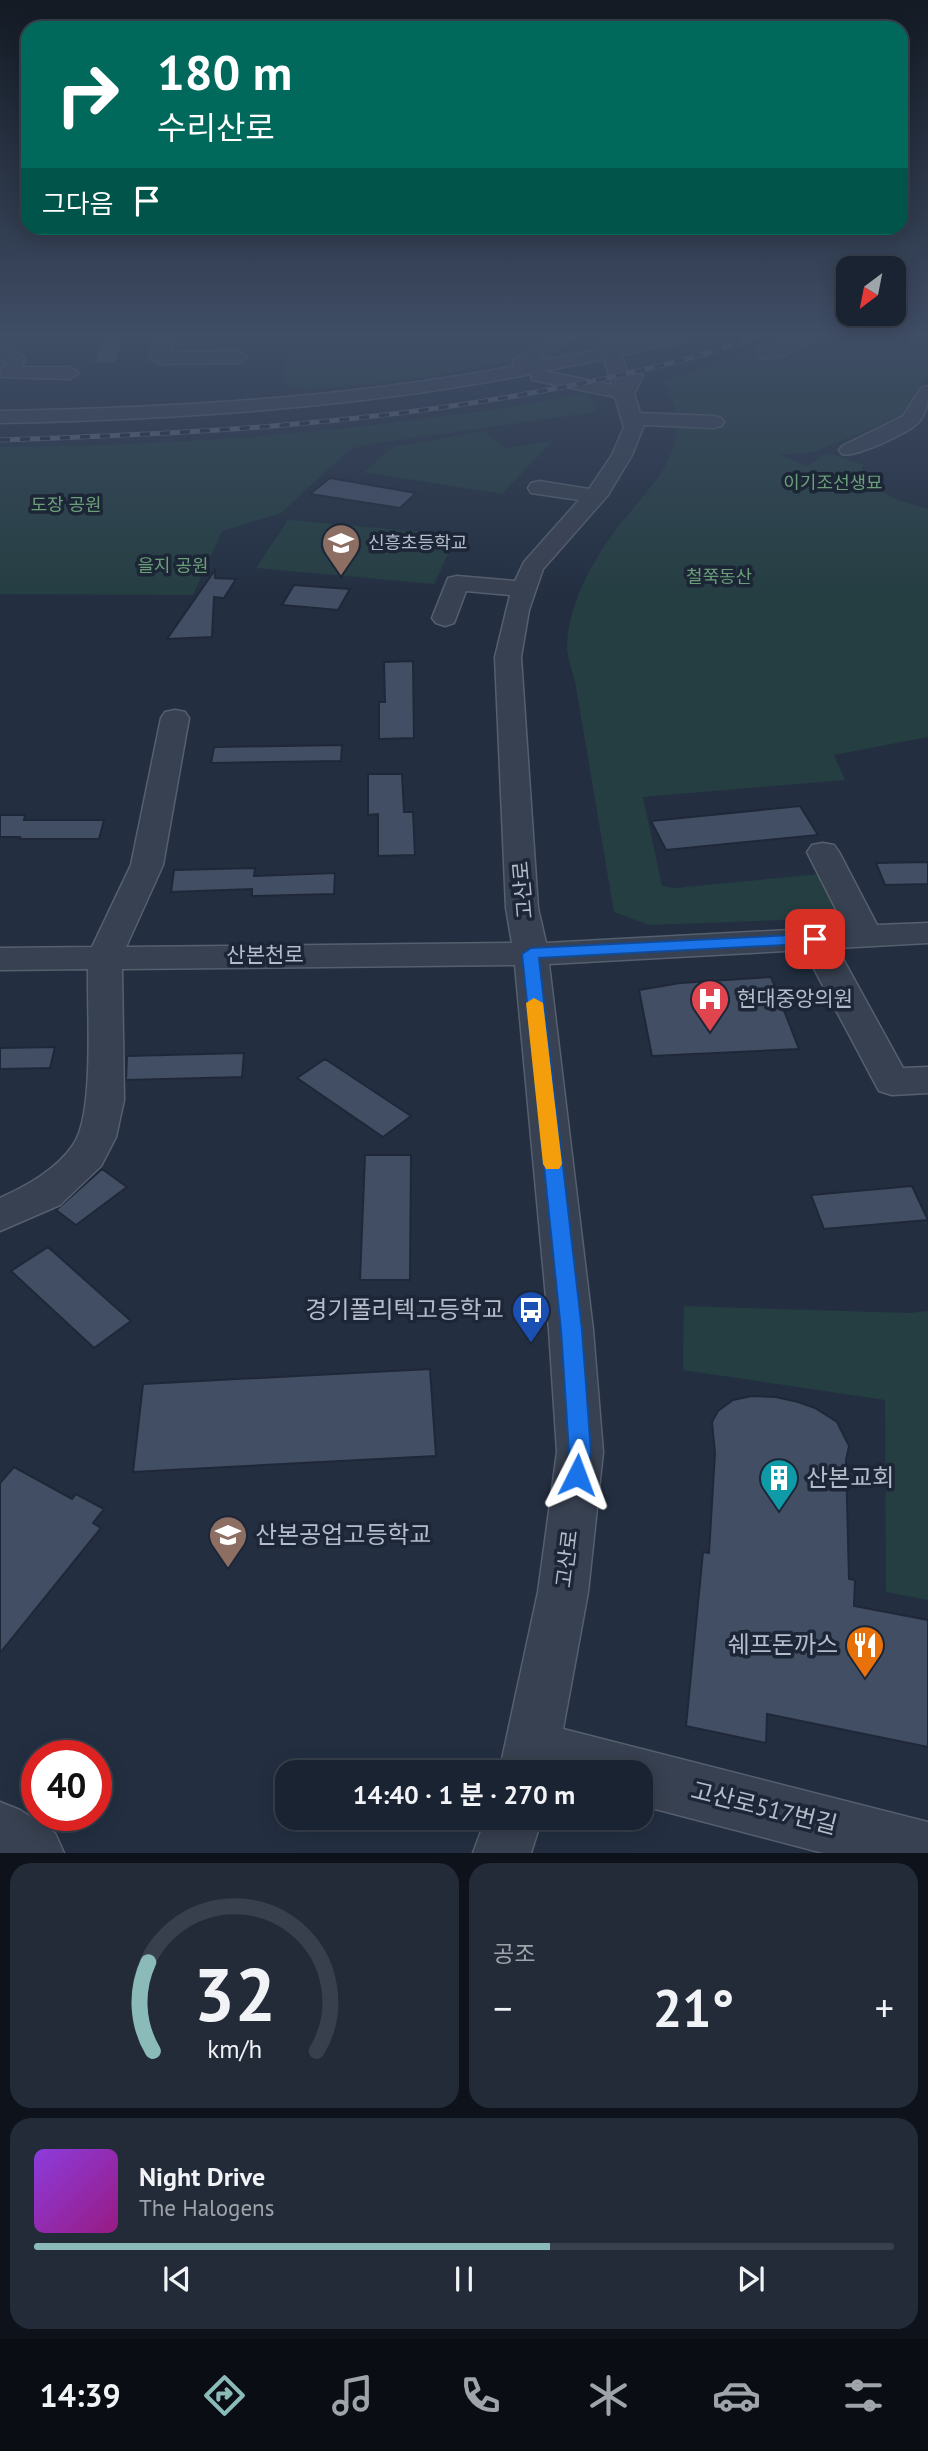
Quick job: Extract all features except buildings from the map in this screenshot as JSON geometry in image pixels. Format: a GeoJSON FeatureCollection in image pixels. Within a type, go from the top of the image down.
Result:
{"type":"FeatureCollection","features":[{"type":"Feature","properties":{"kind":"street","name":"고산로"},"geometry":{"type":"LineString","coordinates":[[530,1760],[563,1592],[580,1452],[571,1330],[531,954],[522,908],[508,657],[517,610],[532,567],[594,496],[632,437],[633,423]]}},
{"type":"Feature","properties":{"kind":"street"},"geometry":{"type":"LineString","coordinates":[[849,450],[903,423]]}},
{"type":"Feature","properties":{"kind":"street"},"geometry":{"type":"LineString","coordinates":[[539,488],[594,496]]}},
{"type":"Feature","properties":{"kind":"street"},"geometry":{"type":"LineString","coordinates":[[445,618],[457,583],[524,589]]}},
{"type":"Feature","properties":{"kind":"street"},"geometry":{"type":"LineString","coordinates":[[0,1216],[46,1194],[87,1156],[97,1137],[106,1100],[105,956],[147,865],[175,718]]}},
{"type":"Feature","properties":{"kind":"street"},"geometry":{"type":"LineString","coordinates":[[823,852],[866,936]]}},
{"type":"Feature","properties":{"kind":"street","name":"산본천로"},"geometry":{"type":"LineString","coordinates":[[0,959],[531,954],[928,933]]}},
{"type":"Feature","properties":{"kind":"street"},"geometry":{"type":"LineString","coordinates":[[815,939],[892,1082],[928,1080]]}},
{"type":"Feature","properties":{"kind":"street","name":"고산로517번길"},"geometry":{"type":"LineString","coordinates":[[653,1780],[928,1851]]}},
{"type":"Feature","properties":{"kind":"street"},"geometry":{"type":"LineString","coordinates":[[0,1830],[35,1853]]}},
{"type":"Feature","properties":{"kind":"street"},"geometry":{"type":"LineString","coordinates":[[502,1853],[510,1830]]}},
{"type":"Feature","properties":{"kind":"green space","name":"도장 공원"},"geometry":{"type":"Polygon","coordinates":[[[383,423],[516,423],[364,445],[349,450],[281,513],[222,531],[193,595],[0,594],[0,447],[156,443],[383,423]]]}},
{"type":"Feature","properties":{"kind":"green space"},"geometry":{"type":"Polygon","coordinates":[[[676,423],[883,423],[814,452],[780,455],[807,466],[828,453],[864,465],[861,469],[872,477],[869,484],[897,500],[928,509],[928,737],[834,755],[845,780],[643,797],[662,886],[675,888],[820,874],[833,897],[836,918],[649,925],[614,912],[575,681],[567,649],[568,634],[575,604],[595,561],[666,465],[674,447],[676,423]]]}},
{"type":"Feature","properties":{"kind":"green space"},"geometry":{"type":"Polygon","coordinates":[[[484,431],[506,448],[552,441],[502,494],[364,472],[393,447],[484,431]]]}},
{"type":"Feature","properties":{"kind":"green space"},"geometry":{"type":"Polygon","coordinates":[[[288,520],[457,535],[434,584],[256,568],[288,520]]]}},
{"type":"Feature","properties":{"kind":"green space"},"geometry":{"type":"Polygon","coordinates":[[[684,1306],[909,1313],[928,1311],[928,1600],[886,1592],[885,1400],[683,1370],[684,1306]]]}},
{"type":"Feature","properties":{"kind":"railway"},"geometry":{"type":"LineString","coordinates":[[0,440],[136,435],[301,423]]}},
{"type":"Feature","properties":{"kind":"slow traffic"},"geometry":{"type":"LineString","coordinates":[[534,1003],[553,1164]]}},
{"type":"Feature","properties":{"kind":"place","name":"신흥초등학교"},"geometry":{"type":"Point","coordinates":[341,577]}},
{"type":"Feature","properties":{"kind":"place","name":"현대중앙의원"},"geometry":{"type":"Point","coordinates":[710,1033]}},
{"type":"Feature","properties":{"kind":"place","name":"경기폴리텍고등학교"},"geometry":{"type":"Point","coordinates":[531,1344]}},
{"type":"Feature","properties":{"kind":"place","name":"산본교회"},"geometry":{"type":"Point","coordinates":[779,1512]}},
{"type":"Feature","properties":{"kind":"place","name":"산본공업고등학교"},"geometry":{"type":"Point","coordinates":[228,1569]}},
{"type":"Feature","properties":{"kind":"place","name":"쉐프돈까스"},"geometry":{"type":"Point","coordinates":[865,1679]}},
{"type":"Feature","properties":{"kind":"route"},"geometry":{"type":"LineString","coordinates":[[577,1475],[580,1452],[571,1330],[531,954],[815,939]]}},
{"type":"Feature","properties":{"kind":"park label","name":"이기조선생묘"},"geometry":{"type":"Point","coordinates":[833,483]}},
{"type":"Feature","properties":{"kind":"park label","name":"을지 공원"},"geometry":{"type":"Point","coordinates":[173,566]}},
{"type":"Feature","properties":{"kind":"park label","name":"철쭉동산"},"geometry":{"type":"Point","coordinates":[719,577]}}]}
